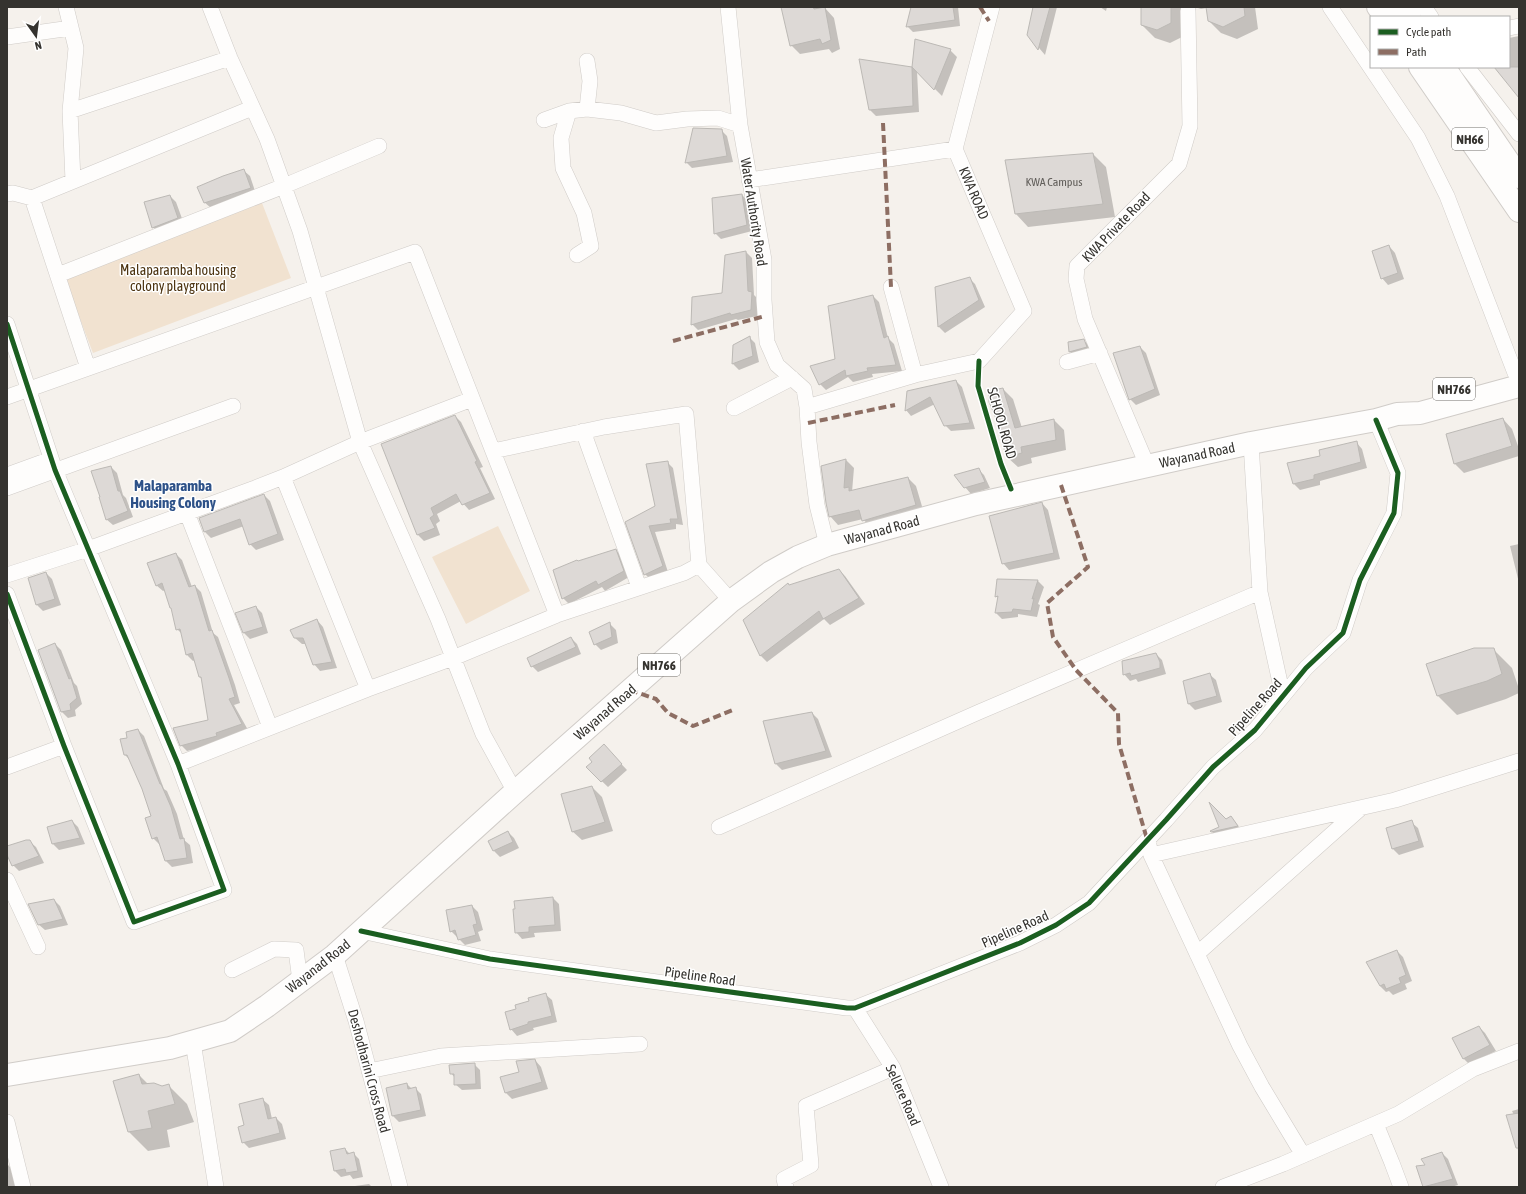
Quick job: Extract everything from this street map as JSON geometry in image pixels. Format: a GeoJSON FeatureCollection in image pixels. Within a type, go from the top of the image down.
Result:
{"type":"FeatureCollection","features":[{"type":"Feature","properties":{"kind":"highway"},"geometry":{"type":"LineString","coordinates":[[1378,7],[1385,16]]}},
{"type":"Feature","properties":{"kind":"highway"},"geometry":{"type":"LineString","coordinates":[[1403,7],[1409,16]]}},
{"type":"Feature","properties":{"kind":"highway","name":"NH66"},"geometry":{"type":"LineString","coordinates":[[1421,68],[1519,211]]}},
{"type":"Feature","properties":{"kind":"highway","name":"NH66"},"geometry":{"type":"LineString","coordinates":[[1445,68],[1519,177]]}},
{"type":"Feature","properties":{"kind":"highway","name":"Wayanad Road"},"geometry":{"type":"LineString","coordinates":[[7,1075],[170,1048],[230,1031],[335,955],[515,792],[731,601],[771,572],[798,557],[827,545],[976,504],[1251,443],[1376,420],[1397,414],[1420,413],[1518,381]]}},
{"type":"Feature","properties":{"kind":"street"},"geometry":{"type":"LineString","coordinates":[[66,7],[76,48],[70,111],[73,181]]}},
{"type":"Feature","properties":{"kind":"street"},"geometry":{"type":"LineString","coordinates":[[210,7],[230,58],[267,139],[300,231],[360,442],[438,619],[483,734],[515,792]]}},
{"type":"Feature","properties":{"kind":"street","name":"Water Authority Road"},"geometry":{"type":"LineString","coordinates":[[728,7],[740,125],[764,260],[764,300],[767,342],[777,365],[804,389],[817,505],[827,545]]}},
{"type":"Feature","properties":{"kind":"street","name":"KWA ROAD"},"geometry":{"type":"LineString","coordinates":[[915,375],[979,361],[1024,311],[956,149],[992,7]]}},
{"type":"Feature","properties":{"kind":"street"},"geometry":{"type":"LineString","coordinates":[[1330,7],[1370,67]]}},
{"type":"Feature","properties":{"kind":"street"},"geometry":{"type":"LineString","coordinates":[[1424,7],[1431,16]]}},
{"type":"Feature","properties":{"kind":"street","name":"KWA Private Road"},"geometry":{"type":"LineString","coordinates":[[1147,465],[1085,319],[1076,279],[1077,266],[1179,164],[1190,126],[1188,11]]}},
{"type":"Feature","properties":{"kind":"street"},"geometry":{"type":"LineString","coordinates":[[7,37],[71,28]]}},
{"type":"Feature","properties":{"kind":"street"},"geometry":{"type":"LineString","coordinates":[[70,111],[230,58]]}},
{"type":"Feature","properties":{"kind":"street"},"geometry":{"type":"LineString","coordinates":[[587,61],[590,81],[587,109]]}},
{"type":"Feature","properties":{"kind":"street"},"geometry":{"type":"LineString","coordinates":[[1371,68],[1418,138],[1447,196],[1518,381]]}},
{"type":"Feature","properties":{"kind":"street"},"geometry":{"type":"LineString","coordinates":[[1469,68],[1519,134]]}},
{"type":"Feature","properties":{"kind":"street"},"geometry":{"type":"LineString","coordinates":[[7,194],[13,193],[32,198],[252,108]]}},
{"type":"Feature","properties":{"kind":"street"},"geometry":{"type":"LineString","coordinates":[[544,120],[569,111],[587,109],[621,113],[656,123],[687,119],[718,118],[740,125]]}},
{"type":"Feature","properties":{"kind":"street"},"geometry":{"type":"LineString","coordinates":[[569,111],[561,138],[563,168],[584,213],[591,246],[577,255]]}},
{"type":"Feature","properties":{"kind":"street"},"geometry":{"type":"LineString","coordinates":[[58,275],[284,186],[379,146]]}},
{"type":"Feature","properties":{"kind":"street"},"geometry":{"type":"LineString","coordinates":[[749,180],[956,149]]}},
{"type":"Feature","properties":{"kind":"street"},"geometry":{"type":"LineString","coordinates":[[32,198],[88,368]]}},
{"type":"Feature","properties":{"kind":"street"},"geometry":{"type":"LineString","coordinates":[[7,397],[415,252],[557,615]]}},
{"type":"Feature","properties":{"kind":"street"},"geometry":{"type":"LineString","coordinates":[[807,407],[915,375],[891,287]]}},
{"type":"Feature","properties":{"kind":"street"},"geometry":{"type":"LineString","coordinates":[[7,324],[53,465],[178,764],[224,890],[134,922],[64,746],[7,594]]}},
{"type":"Feature","properties":{"kind":"street"},"geometry":{"type":"LineString","coordinates":[[1067,362],[1100,353]]}},
{"type":"Feature","properties":{"kind":"street"},"geometry":{"type":"LineString","coordinates":[[734,408],[792,378]]}},
{"type":"Feature","properties":{"kind":"street"},"geometry":{"type":"LineString","coordinates":[[7,575],[88,549],[283,477],[360,442],[472,399]]}},
{"type":"Feature","properties":{"kind":"street"},"geometry":{"type":"LineString","coordinates":[[7,475],[53,465],[233,406]]}},
{"type":"Feature","properties":{"kind":"street"},"geometry":{"type":"LineString","coordinates":[[493,451],[583,431],[686,414],[699,565],[731,601]]}},
{"type":"Feature","properties":{"kind":"street","name":"Pipeline Road"},"geometry":{"type":"LineString","coordinates":[[361,931],[490,959],[855,1008],[1020,943],[1056,925],[1089,903],[1213,767],[1255,730],[1306,668],[1343,633],[1360,580],[1394,513],[1398,473],[1376,420]]}},
{"type":"Feature","properties":{"kind":"street"},"geometry":{"type":"LineString","coordinates":[[583,431],[639,587]]}},
{"type":"Feature","properties":{"kind":"street"},"geometry":{"type":"LineString","coordinates":[[1251,443],[1260,592],[1283,696]]}},
{"type":"Feature","properties":{"kind":"street"},"geometry":{"type":"LineString","coordinates":[[7,488],[53,465]]}},
{"type":"Feature","properties":{"kind":"street"},"geometry":{"type":"LineString","coordinates":[[283,477],[368,689]]}},
{"type":"Feature","properties":{"kind":"street"},"geometry":{"type":"LineString","coordinates":[[187,513],[270,727]]}},
{"type":"Feature","properties":{"kind":"street"},"geometry":{"type":"LineString","coordinates":[[178,764],[368,689],[453,658],[557,615],[684,573],[699,565]]}},
{"type":"Feature","properties":{"kind":"street"},"geometry":{"type":"LineString","coordinates":[[719,827],[979,712],[1260,592]]}},
{"type":"Feature","properties":{"kind":"street"},"geometry":{"type":"LineString","coordinates":[[7,767],[64,746]]}},
{"type":"Feature","properties":{"kind":"street"},"geometry":{"type":"LineString","coordinates":[[1152,855],[1394,800],[1519,761]]}},
{"type":"Feature","properties":{"kind":"street"},"geometry":{"type":"LineString","coordinates":[[1197,954],[1362,807]]}},
{"type":"Feature","properties":{"kind":"street"},"geometry":{"type":"LineString","coordinates":[[1147,839],[1152,855],[1240,1046],[1262,1088],[1303,1155]]}},
{"type":"Feature","properties":{"kind":"street"},"geometry":{"type":"LineString","coordinates":[[7,880],[38,947]]}},
{"type":"Feature","properties":{"kind":"street"},"geometry":{"type":"LineString","coordinates":[[232,970],[274,949],[296,950],[300,981]]}},
{"type":"Feature","properties":{"kind":"street","name":"Deshodharini Cross Road"},"geometry":{"type":"LineString","coordinates":[[335,955],[356,1021],[400,1187]]}},
{"type":"Feature","properties":{"kind":"street","name":"Sellere Road"},"geometry":{"type":"LineString","coordinates":[[855,1008],[893,1068],[941,1187]]}},
{"type":"Feature","properties":{"kind":"street"},"geometry":{"type":"LineString","coordinates":[[193,1042],[216,1187]]}},
{"type":"Feature","properties":{"kind":"street"},"geometry":{"type":"LineString","coordinates":[[369,1071],[441,1056],[640,1044]]}},
{"type":"Feature","properties":{"kind":"street"},"geometry":{"type":"LineString","coordinates":[[1223,1187],[1303,1155],[1398,1114],[1473,1069],[1519,1051]]}},
{"type":"Feature","properties":{"kind":"street"},"geometry":{"type":"LineString","coordinates":[[786,1187],[784,1179],[811,1165],[806,1106],[893,1068]]}},
{"type":"Feature","properties":{"kind":"street"},"geometry":{"type":"LineString","coordinates":[[7,1122],[23,1187]]}},
{"type":"Feature","properties":{"kind":"street"},"geometry":{"type":"LineString","coordinates":[[1376,1124],[1400,1187]]}},
{"type":"Feature","properties":{"kind":"green space","name":"Malaparamba housing colony playground"},"geometry":{"type":"Polygon","coordinates":[[[262,203],[291,278],[93,353],[64,277],[262,203]]]}},
{"type":"Feature","properties":{"kind":"green space"},"geometry":{"type":"Polygon","coordinates":[[[498,526],[530,591],[466,624],[432,557],[498,526]]]}},
{"type":"Feature","properties":{"kind":"building"},"geometry":{"type":"Polygon","coordinates":[[[781,7],[813,7],[814,9],[825,7],[831,40],[822,44],[820,39],[790,46],[781,7]]]}},
{"type":"Feature","properties":{"kind":"building"},"geometry":{"type":"Polygon","coordinates":[[[911,7],[953,7],[955,20],[906,27],[911,7]]]}},
{"type":"Feature","properties":{"kind":"building"},"geometry":{"type":"Polygon","coordinates":[[[1033,7],[1050,7],[1038,50],[1027,35],[1033,7]]]}},
{"type":"Feature","properties":{"kind":"building"},"geometry":{"type":"Polygon","coordinates":[[[1141,7],[1171,7],[1171,23],[1157,30],[1141,25],[1141,7]]]}},
{"type":"Feature","properties":{"kind":"building"},"geometry":{"type":"Polygon","coordinates":[[[1206,7],[1244,7],[1245,16],[1223,27],[1208,21],[1206,7]]]}},
{"type":"Feature","properties":{"kind":"building"},"geometry":{"type":"Polygon","coordinates":[[[915,39],[951,49],[934,90],[912,67],[915,39]]]}},
{"type":"Feature","properties":{"kind":"building"},"geometry":{"type":"Polygon","coordinates":[[[859,59],[912,67],[913,106],[869,110],[859,59]]]}},
{"type":"Feature","properties":{"kind":"building"},"geometry":{"type":"Polygon","coordinates":[[[1519,67],[1519,98],[1495,68],[1519,67]]]}},
{"type":"Feature","properties":{"kind":"building"},"geometry":{"type":"Polygon","coordinates":[[[693,128],[722,129],[727,156],[685,163],[693,128]]]}},
{"type":"Feature","properties":{"kind":"building"},"geometry":{"type":"Polygon","coordinates":[[[1093,153],[1103,204],[1015,214],[1005,160],[1093,153]]]}},
{"type":"Feature","properties":{"kind":"building"},"geometry":{"type":"Polygon","coordinates":[[[244,169],[251,188],[204,203],[197,187],[244,169]]]}},
{"type":"Feature","properties":{"kind":"building"},"geometry":{"type":"Polygon","coordinates":[[[742,194],[747,225],[714,234],[712,198],[742,194]]]}},
{"type":"Feature","properties":{"kind":"building"},"geometry":{"type":"Polygon","coordinates":[[[170,195],[178,218],[152,228],[144,202],[170,195]]]}},
{"type":"Feature","properties":{"kind":"building"},"geometry":{"type":"Polygon","coordinates":[[[1389,245],[1398,273],[1381,279],[1372,251],[1389,245]]]}},
{"type":"Feature","properties":{"kind":"building"},"geometry":{"type":"Polygon","coordinates":[[[746,251],[748,291],[752,292],[751,310],[731,315],[730,313],[691,325],[692,297],[722,293],[725,255],[746,251]]]}},
{"type":"Feature","properties":{"kind":"building"},"geometry":{"type":"Polygon","coordinates":[[[970,277],[979,300],[938,327],[935,287],[970,277]]]}},
{"type":"Feature","properties":{"kind":"building"},"geometry":{"type":"Polygon","coordinates":[[[873,295],[884,338],[888,336],[896,365],[867,368],[868,371],[846,376],[845,370],[819,385],[810,366],[835,359],[828,306],[873,295]]]}},
{"type":"Feature","properties":{"kind":"building"},"geometry":{"type":"Polygon","coordinates":[[[750,336],[753,356],[732,364],[733,345],[750,336]]]}},
{"type":"Feature","properties":{"kind":"building"},"geometry":{"type":"Polygon","coordinates":[[[1084,339],[1087,347],[1069,352],[1068,342],[1084,339]]]}},
{"type":"Feature","properties":{"kind":"building"},"geometry":{"type":"Polygon","coordinates":[[[1140,346],[1155,389],[1129,400],[1113,353],[1140,346]]]}},
{"type":"Feature","properties":{"kind":"building"},"geometry":{"type":"Polygon","coordinates":[[[956,380],[970,423],[944,426],[930,397],[905,411],[907,391],[956,380]]]}},
{"type":"Feature","properties":{"kind":"building"},"geometry":{"type":"Polygon","coordinates":[[[1003,388],[1015,428],[1054,419],[1056,440],[1021,447],[1022,453],[1006,457],[998,423],[989,402],[989,391],[1003,388]]]}},
{"type":"Feature","properties":{"kind":"building"},"geometry":{"type":"Polygon","coordinates":[[[455,415],[477,461],[475,462],[490,493],[462,505],[456,494],[431,508],[434,515],[430,518],[435,528],[417,535],[381,444],[455,415]]]}},
{"type":"Feature","properties":{"kind":"building"},"geometry":{"type":"Polygon","coordinates":[[[1503,418],[1512,446],[1454,464],[1446,434],[1503,418]]]}},
{"type":"Feature","properties":{"kind":"building"},"geometry":{"type":"Polygon","coordinates":[[[1357,441],[1361,462],[1314,475],[1314,479],[1293,484],[1287,463],[1320,456],[1319,450],[1357,441]]]}},
{"type":"Feature","properties":{"kind":"building"},"geometry":{"type":"Polygon","coordinates":[[[846,459],[844,488],[849,487],[849,491],[908,477],[916,505],[862,521],[859,510],[829,517],[821,466],[846,459]]]}},
{"type":"Feature","properties":{"kind":"building"},"geometry":{"type":"Polygon","coordinates":[[[668,461],[678,519],[670,519],[671,523],[649,526],[663,566],[644,575],[625,522],[655,506],[646,464],[668,461]]]}},
{"type":"Feature","properties":{"kind":"building"},"geometry":{"type":"Polygon","coordinates":[[[111,466],[118,491],[120,491],[128,511],[106,520],[91,471],[111,466]]]}},
{"type":"Feature","properties":{"kind":"building"},"geometry":{"type":"Polygon","coordinates":[[[979,468],[985,482],[964,488],[954,475],[979,468]]]}},
{"type":"Feature","properties":{"kind":"building"},"geometry":{"type":"Polygon","coordinates":[[[264,494],[278,534],[249,545],[240,519],[204,532],[199,518],[264,494]]]}},
{"type":"Feature","properties":{"kind":"building"},"geometry":{"type":"Polygon","coordinates":[[[1042,502],[1054,553],[1002,564],[989,516],[1042,502]]]}},
{"type":"Feature","properties":{"kind":"building"},"geometry":{"type":"Polygon","coordinates":[[[616,549],[624,571],[598,585],[596,581],[562,599],[553,570],[577,560],[578,561],[616,549]]]}},
{"type":"Feature","properties":{"kind":"building"},"geometry":{"type":"Polygon","coordinates":[[[176,553],[189,587],[195,585],[209,631],[212,630],[235,697],[229,699],[242,724],[216,733],[217,736],[180,746],[173,728],[208,720],[201,677],[199,677],[192,653],[186,655],[180,629],[176,630],[171,608],[162,583],[156,586],[147,563],[176,553]]]}},
{"type":"Feature","properties":{"kind":"building"},"geometry":{"type":"Polygon","coordinates":[[[839,569],[859,598],[823,619],[819,611],[760,656],[743,620],[788,583],[789,585],[839,569]]]}},
{"type":"Feature","properties":{"kind":"building"},"geometry":{"type":"Polygon","coordinates":[[[46,572],[55,599],[36,605],[28,578],[46,572]]]}},
{"type":"Feature","properties":{"kind":"building"},"geometry":{"type":"Polygon","coordinates":[[[997,579],[1038,580],[1032,599],[1034,598],[1031,611],[1013,609],[1012,612],[995,613],[998,596],[995,597],[997,579]]]}},
{"type":"Feature","properties":{"kind":"building"},"geometry":{"type":"Polygon","coordinates":[[[256,606],[263,627],[243,633],[235,613],[256,606]]]}},
{"type":"Feature","properties":{"kind":"building"},"geometry":{"type":"Polygon","coordinates":[[[317,619],[332,662],[313,665],[303,638],[294,638],[290,630],[317,619]]]}},
{"type":"Feature","properties":{"kind":"building"},"geometry":{"type":"Polygon","coordinates":[[[610,622],[612,637],[594,645],[589,632],[610,622]]]}},
{"type":"Feature","properties":{"kind":"building"},"geometry":{"type":"Polygon","coordinates":[[[571,637],[576,647],[531,667],[527,658],[571,637]]]}},
{"type":"Feature","properties":{"kind":"building"},"geometry":{"type":"Polygon","coordinates":[[[55,643],[69,679],[71,678],[77,698],[70,704],[71,710],[61,712],[38,650],[55,643]]]}},
{"type":"Feature","properties":{"kind":"building"},"geometry":{"type":"Polygon","coordinates":[[[1474,648],[1494,648],[1502,674],[1487,681],[1437,696],[1426,664],[1474,648]]]}},
{"type":"Feature","properties":{"kind":"building"},"geometry":{"type":"Polygon","coordinates":[[[1156,653],[1160,662],[1160,668],[1131,676],[1130,673],[1123,675],[1122,661],[1156,653]]]}},
{"type":"Feature","properties":{"kind":"building"},"geometry":{"type":"Polygon","coordinates":[[[1210,673],[1217,696],[1188,704],[1183,681],[1210,673]]]}},
{"type":"Feature","properties":{"kind":"building"},"geometry":{"type":"Polygon","coordinates":[[[812,712],[826,751],[775,764],[763,721],[812,712]]]}},
{"type":"Feature","properties":{"kind":"building"},"geometry":{"type":"Polygon","coordinates":[[[138,729],[171,807],[180,839],[184,838],[187,858],[165,861],[157,837],[152,839],[145,818],[151,816],[142,789],[127,755],[124,755],[120,739],[127,738],[126,732],[138,729]]]}},
{"type":"Feature","properties":{"kind":"building"},"geometry":{"type":"Polygon","coordinates":[[[604,744],[622,764],[601,782],[586,767],[592,762],[589,758],[604,744]]]}},
{"type":"Feature","properties":{"kind":"building"},"geometry":{"type":"Polygon","coordinates":[[[592,786],[605,822],[572,832],[561,794],[592,786]]]}},
{"type":"Feature","properties":{"kind":"building"},"geometry":{"type":"Polygon","coordinates":[[[1209,802],[1226,819],[1231,816],[1238,826],[1211,832],[1210,831],[1219,827],[1209,802]]]}},
{"type":"Feature","properties":{"kind":"building"},"geometry":{"type":"Polygon","coordinates":[[[72,820],[80,838],[52,844],[47,827],[72,820]]]}},
{"type":"Feature","properties":{"kind":"building"},"geometry":{"type":"Polygon","coordinates":[[[1412,820],[1419,841],[1392,849],[1386,828],[1412,820]]]}},
{"type":"Feature","properties":{"kind":"building"},"geometry":{"type":"Polygon","coordinates":[[[508,831],[513,842],[493,851],[488,841],[508,831]]]}},
{"type":"Feature","properties":{"kind":"building"},"geometry":{"type":"Polygon","coordinates":[[[30,840],[39,856],[12,866],[7,855],[7,846],[30,840]]]}},
{"type":"Feature","properties":{"kind":"building"},"geometry":{"type":"Polygon","coordinates":[[[553,897],[555,925],[529,927],[529,932],[515,933],[513,909],[515,909],[514,901],[553,897]]]}},
{"type":"Feature","properties":{"kind":"building"},"geometry":{"type":"Polygon","coordinates":[[[54,899],[63,919],[38,925],[28,904],[54,899]]]}},
{"type":"Feature","properties":{"kind":"building"},"geometry":{"type":"Polygon","coordinates":[[[472,905],[477,924],[473,925],[476,935],[458,940],[455,930],[450,932],[446,910],[472,905]]]}},
{"type":"Feature","properties":{"kind":"building"},"geometry":{"type":"Polygon","coordinates":[[[1397,950],[1406,975],[1399,978],[1401,983],[1386,989],[1384,984],[1380,986],[1366,962],[1397,950]]]}},
{"type":"Feature","properties":{"kind":"building"},"geometry":{"type":"Polygon","coordinates":[[[546,993],[552,1016],[528,1022],[528,1024],[510,1030],[505,1012],[516,1009],[515,1005],[529,1001],[528,998],[546,993]]]}},
{"type":"Feature","properties":{"kind":"building"},"geometry":{"type":"Polygon","coordinates":[[[1479,1026],[1490,1045],[1463,1059],[1452,1038],[1479,1026]]]}},
{"type":"Feature","properties":{"kind":"building"},"geometry":{"type":"Polygon","coordinates":[[[535,1059],[542,1082],[505,1093],[500,1077],[519,1072],[516,1061],[535,1059]]]}},
{"type":"Feature","properties":{"kind":"building"},"geometry":{"type":"Polygon","coordinates":[[[475,1063],[476,1084],[454,1085],[454,1074],[450,1074],[449,1065],[475,1063]]]}},
{"type":"Feature","properties":{"kind":"building"},"geometry":{"type":"Polygon","coordinates":[[[139,1074],[142,1084],[154,1083],[162,1086],[169,1084],[175,1104],[148,1111],[152,1128],[128,1132],[113,1081],[139,1074]]]}},
{"type":"Feature","properties":{"kind":"building"},"geometry":{"type":"Polygon","coordinates":[[[407,1083],[408,1089],[416,1087],[421,1110],[392,1116],[386,1088],[407,1083]]]}},
{"type":"Feature","properties":{"kind":"building"},"geometry":{"type":"Polygon","coordinates":[[[263,1098],[268,1119],[276,1117],[280,1133],[242,1143],[238,1127],[244,1125],[239,1104],[263,1098]]]}},
{"type":"Feature","properties":{"kind":"building"},"geometry":{"type":"Polygon","coordinates":[[[1519,1113],[1519,1148],[1516,1148],[1506,1115],[1519,1113]]]}},
{"type":"Feature","properties":{"kind":"building"},"geometry":{"type":"Polygon","coordinates":[[[345,1148],[347,1154],[354,1152],[358,1171],[346,1173],[345,1169],[334,1171],[330,1151],[345,1148]]]}},
{"type":"Feature","properties":{"kind":"building"},"geometry":{"type":"Polygon","coordinates":[[[1442,1152],[1453,1179],[1423,1187],[1416,1166],[1425,1165],[1421,1159],[1442,1152]]]}},
{"type":"Feature","properties":{"kind":"marked path"},"geometry":{"type":"LineString","coordinates":[[980,7],[989,21]]}},
{"type":"Feature","properties":{"kind":"marked path"},"geometry":{"type":"LineString","coordinates":[[883,123],[891,287]]}},
{"type":"Feature","properties":{"kind":"marked path"},"geometry":{"type":"LineString","coordinates":[[673,341],[765,316]]}},
{"type":"Feature","properties":{"kind":"marked path"},"geometry":{"type":"LineString","coordinates":[[808,423],[895,405]]}},
{"type":"Feature","properties":{"kind":"marked path"},"geometry":{"type":"LineString","coordinates":[[1061,485],[1088,567],[1047,603],[1053,637],[1076,670],[1118,713],[1119,744],[1147,839]]}},
{"type":"Feature","properties":{"kind":"marked path"},"geometry":{"type":"LineString","coordinates":[[630,690],[656,699],[668,713],[693,726],[735,709]]}},
{"type":"Feature","properties":{"kind":"cycle path"},"geometry":{"type":"LineString","coordinates":[[7,324],[55,470],[178,764],[224,890],[134,922],[64,746],[7,594]]}},
{"type":"Feature","properties":{"kind":"cycle path","name":"SCHOOL ROAD"},"geometry":{"type":"LineString","coordinates":[[979,361],[978,386],[1001,464],[1011,489]]}},
{"type":"Feature","properties":{"kind":"cycle path"},"geometry":{"type":"LineString","coordinates":[[361,931],[490,959],[855,1008],[1020,943],[1056,925],[1089,903],[1213,767],[1255,730],[1306,668],[1343,633],[1360,580],[1394,513],[1398,473],[1376,420]]}},
{"type":"Feature","properties":{"kind":"district","name":"Malaparamba Housing Colony"},"geometry":{"type":"Point","coordinates":[173,494]}}]}
